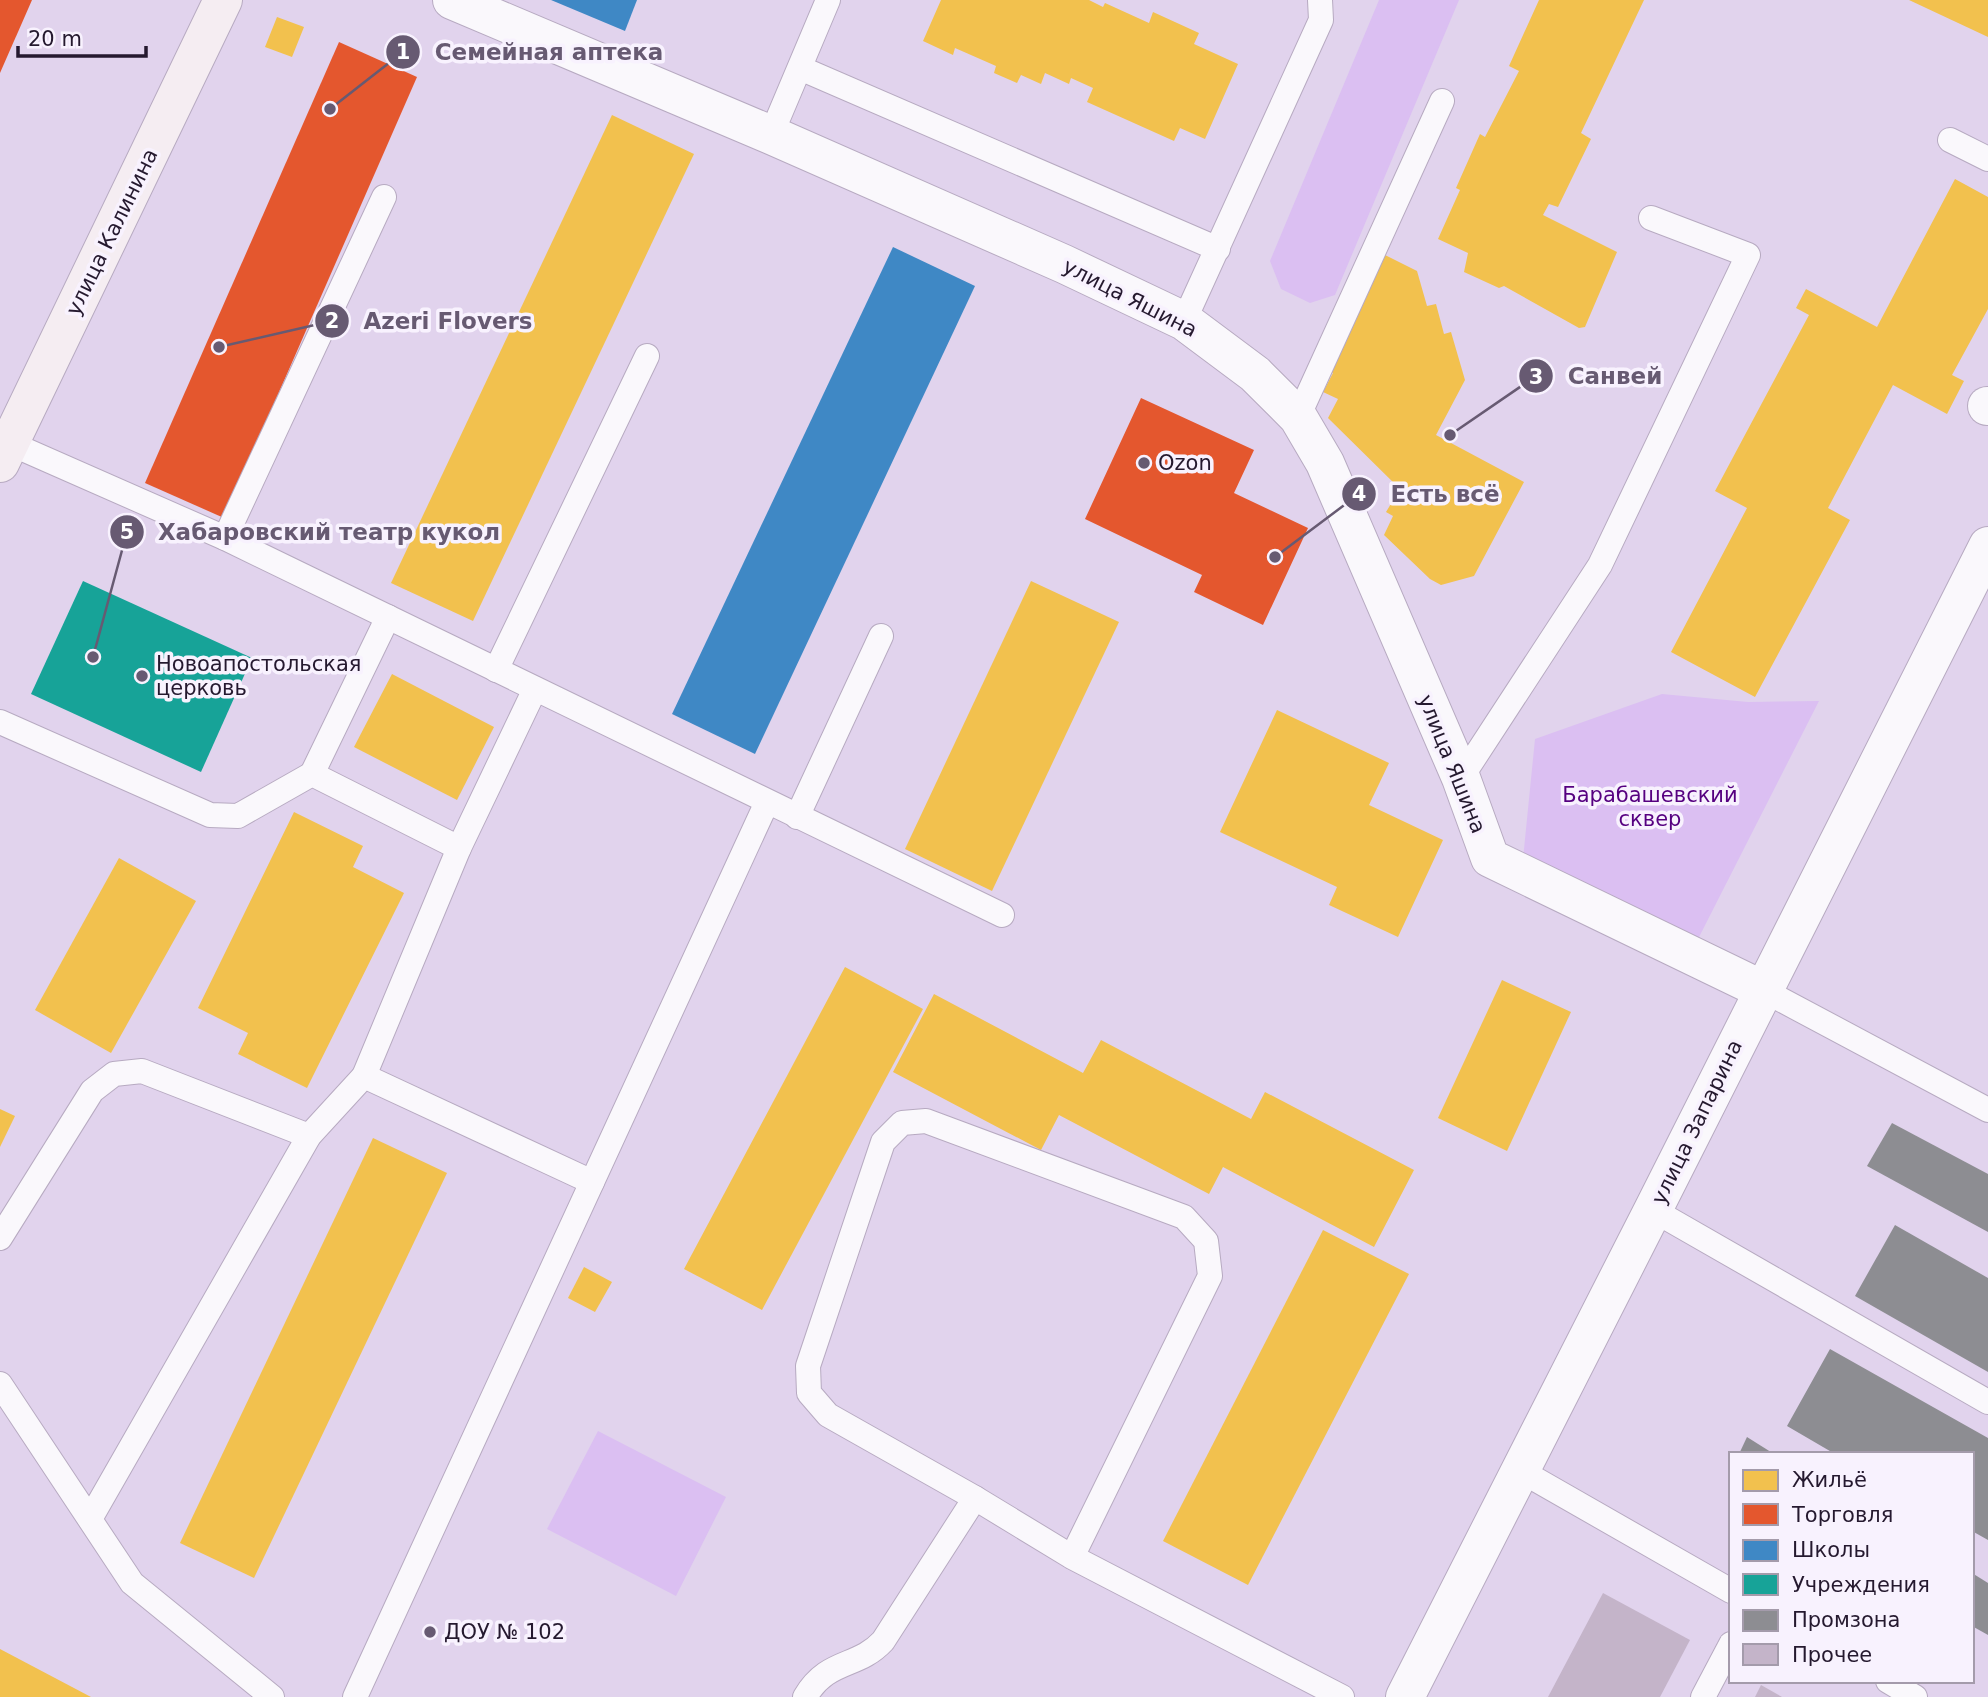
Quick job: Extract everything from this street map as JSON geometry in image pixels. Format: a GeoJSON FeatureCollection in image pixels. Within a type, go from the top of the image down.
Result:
{"type":"FeatureCollection","features":[{"type":"Feature","properties":{"kind":"main road","name":"улица Калинина"},"geometry":{"type":"LineString","coordinates":[[3,449],[223,0]]}},
{"type":"Feature","properties":{"kind":"street","name":"улица Яшина"},"geometry":{"type":"LineString","coordinates":[[452,0],[771,135],[1064,264],[1184,321],[1255,374],[1298,417],[1325,463],[1461,778],[1490,859],[1763,990]]}},
{"type":"Feature","properties":{"kind":"street","name":"улица Запарина"},"geometry":{"type":"LineString","coordinates":[[1405,1697],[1988,547]]}},
{"type":"Feature","properties":{"kind":"lane"},"geometry":{"type":"LineString","coordinates":[[771,135],[828,0]]}},
{"type":"Feature","properties":{"kind":"lane"},"geometry":{"type":"LineString","coordinates":[[1184,321],[1321,19],[1320,0]]}},
{"type":"Feature","properties":{"kind":"lane"},"geometry":{"type":"LineString","coordinates":[[800,68],[1218,249]]}},
{"type":"Feature","properties":{"kind":"lane"},"geometry":{"type":"LineString","coordinates":[[1298,417],[1442,101]]}},
{"type":"Feature","properties":{"kind":"lane"},"geometry":{"type":"LineString","coordinates":[[1950,140],[1988,159]]}},
{"type":"Feature","properties":{"kind":"lane"},"geometry":{"type":"LineString","coordinates":[[225,538],[384,197]]}},
{"type":"Feature","properties":{"kind":"lane"},"geometry":{"type":"LineString","coordinates":[[1461,778],[1600,565],[1748,255],[1651,218]]}},
{"type":"Feature","properties":{"kind":"lane"},"geometry":{"type":"LineString","coordinates":[[496,670],[647,356]]}},
{"type":"Feature","properties":{"kind":"lane"},"geometry":{"type":"LineString","coordinates":[[3,449],[225,538],[1002,915]]}},
{"type":"Feature","properties":{"kind":"lane"},"geometry":{"type":"LineString","coordinates":[[0,722],[210,815],[238,816],[312,774],[388,618]]}},
{"type":"Feature","properties":{"kind":"lane"},"geometry":{"type":"LineString","coordinates":[[797,817],[881,636]]}},
{"type":"Feature","properties":{"kind":"lane"},"geometry":{"type":"LineString","coordinates":[[90,1519],[309,1136],[363,1076],[459,848],[535,689]]}},
{"type":"Feature","properties":{"kind":"lane"},"geometry":{"type":"LineString","coordinates":[[312,774],[459,848]]}},
{"type":"Feature","properties":{"kind":"lane"},"geometry":{"type":"LineString","coordinates":[[355,1697],[767,802]]}},
{"type":"Feature","properties":{"kind":"lane"},"geometry":{"type":"LineString","coordinates":[[1763,990],[1988,1110]]}},
{"type":"Feature","properties":{"kind":"lane"},"geometry":{"type":"LineString","coordinates":[[0,1238],[92,1091],[114,1074],[142,1071],[309,1136]]}},
{"type":"Feature","properties":{"kind":"lane"},"geometry":{"type":"LineString","coordinates":[[363,1076],[592,1182]]}},
{"type":"Feature","properties":{"kind":"lane"},"geometry":{"type":"LineString","coordinates":[[1072,1557],[1210,1276],[1206,1241],[1184,1217],[926,1121],[902,1123],[883,1142],[878,1155],[808,1366],[809,1393],[828,1415],[975,1498],[1072,1557],[1342,1697]]}},
{"type":"Feature","properties":{"kind":"lane"},"geometry":{"type":"LineString","coordinates":[[1653,1210],[1988,1402]]}},
{"type":"Feature","properties":{"kind":"lane"},"geometry":{"type":"LineString","coordinates":[[0,1384],[132,1583],[272,1697]]}},
{"type":"Feature","properties":{"kind":"lane"},"geometry":{"type":"LineString","coordinates":[[1521,1471],[1729,1590]]}},
{"type":"Feature","properties":{"kind":"lane"},"geometry":{"type":"LineString","coordinates":[[805,1697],[821,1675],[876,1650],[975,1498]]}},
{"type":"Feature","properties":{"kind":"lane"},"geometry":{"type":"LineString","coordinates":[[1703,1697],[1729,1648]]}},
{"type":"Feature","properties":{"kind":"lane"},"geometry":{"type":"LineString","coordinates":[[1891,1683],[1915,1697]]}},
{"type":"Feature","properties":{"kind":"green space"},"geometry":{"type":"Polygon","coordinates":[[[1379,0],[1459,0],[1335,295],[1310,303],[1281,289],[1270,261],[1379,0]]]}},
{"type":"Feature","properties":{"kind":"green space","name":"Барабашевский сквер"},"geometry":{"type":"Polygon","coordinates":[[[1662,694],[1748,702],[1819,701],[1696,943],[1523,859],[1535,739],[1662,694]]]}},
{"type":"Feature","properties":{"kind":"green space"},"geometry":{"type":"Polygon","coordinates":[[[598,1431],[726,1497],[676,1596],[547,1529],[598,1431]]]}},
{"type":"Feature","properties":{"kind":"building: Жильё"},"geometry":{"type":"Polygon","coordinates":[[[941,0],[1089,0],[1103,7],[1105,3],[1149,23],[1153,12],[1199,33],[1194,44],[1238,64],[1205,139],[1180,128],[1174,141],[1087,102],[1093,88],[1071,78],[1069,84],[1045,73],[1041,84],[1021,75],[1017,83],[994,73],[996,66],[955,48],[953,55],[923,41],[941,0]]]}},
{"type":"Feature","properties":{"kind":"building: Жильё"},"geometry":{"type":"Polygon","coordinates":[[[1539,0],[1644,0],[1581,133],[1591,139],[1558,207],[1549,204],[1543,215],[1617,252],[1585,327],[1579,328],[1504,286],[1499,288],[1464,272],[1468,253],[1438,239],[1460,190],[1456,188],[1480,134],[1485,137],[1519,71],[1509,66],[1539,0]]]}},
{"type":"Feature","properties":{"kind":"building: Жильё"},"geometry":{"type":"Polygon","coordinates":[[[1909,0],[1988,0],[1988,37],[1909,0]]]}},
{"type":"Feature","properties":{"kind":"building: Жильё"},"geometry":{"type":"Polygon","coordinates":[[[277,17],[304,27],[292,57],[265,47],[277,17]]]}},
{"type":"Feature","properties":{"kind":"building: Жильё"},"geometry":{"type":"Polygon","coordinates":[[[612,115],[694,154],[473,621],[391,583],[612,115]]]}},
{"type":"Feature","properties":{"kind":"building: Жильё"},"geometry":{"type":"Polygon","coordinates":[[[1955,179],[1988,197],[1988,309],[1952,375],[1964,381],[1947,414],[1893,385],[1828,508],[1850,520],[1755,697],[1671,652],[1747,508],[1715,491],[1809,315],[1796,308],[1806,289],[1877,327],[1955,179]]]}},
{"type":"Feature","properties":{"kind":"building: Жильё"},"geometry":{"type":"Polygon","coordinates":[[[1385,255],[1417,271],[1427,306],[1436,304],[1444,334],[1451,332],[1465,380],[1436,435],[1524,482],[1474,576],[1441,585],[1430,579],[1384,535],[1393,516],[1386,512],[1400,489],[1328,418],[1338,399],[1323,392],[1333,373],[1325,370],[1385,255]]]}},
{"type":"Feature","properties":{"kind":"building: Жильё"},"geometry":{"type":"Polygon","coordinates":[[[1031,581],[1119,622],[992,891],[905,849],[1031,581]]]}},
{"type":"Feature","properties":{"kind":"building: Жильё"},"geometry":{"type":"Polygon","coordinates":[[[392,674],[494,727],[457,800],[354,747],[392,674]]]}},
{"type":"Feature","properties":{"kind":"building: Жильё"},"geometry":{"type":"Polygon","coordinates":[[[1277,710],[1389,763],[1369,805],[1443,840],[1398,937],[1329,905],[1337,887],[1220,832],[1277,710]]]}},
{"type":"Feature","properties":{"kind":"building: Жильё"},"geometry":{"type":"Polygon","coordinates":[[[294,812],[363,846],[353,867],[404,893],[307,1088],[238,1054],[248,1033],[198,1008],[294,812]]]}},
{"type":"Feature","properties":{"kind":"building: Жильё"},"geometry":{"type":"Polygon","coordinates":[[[119,858],[196,901],[111,1053],[35,1010],[119,858]]]}},
{"type":"Feature","properties":{"kind":"building: Жильё"},"geometry":{"type":"Polygon","coordinates":[[[845,967],[923,1009],[762,1310],[684,1269],[845,967]]]}},
{"type":"Feature","properties":{"kind":"building: Жильё"},"geometry":{"type":"Polygon","coordinates":[[[1502,980],[1571,1012],[1507,1151],[1438,1118],[1502,980]]]}},
{"type":"Feature","properties":{"kind":"building: Жильё"},"geometry":{"type":"Polygon","coordinates":[[[934,994],[1083,1073],[1101,1040],[1251,1119],[1265,1092],[1414,1170],[1374,1247],[1223,1167],[1209,1194],[1059,1115],[1041,1150],[893,1072],[934,994]]]}},
{"type":"Feature","properties":{"kind":"building: Жильё"},"geometry":{"type":"Polygon","coordinates":[[[0,1109],[15,1116],[0,1147],[0,1109]]]}},
{"type":"Feature","properties":{"kind":"building: Жильё"},"geometry":{"type":"Polygon","coordinates":[[[373,1138],[447,1173],[254,1578],[180,1543],[373,1138]]]}},
{"type":"Feature","properties":{"kind":"building: Жильё"},"geometry":{"type":"Polygon","coordinates":[[[1323,1230],[1409,1274],[1248,1585],[1163,1541],[1323,1230]]]}},
{"type":"Feature","properties":{"kind":"building: Жильё"},"geometry":{"type":"Polygon","coordinates":[[[584,1267],[612,1282],[595,1312],[568,1298],[584,1267]]]}},
{"type":"Feature","properties":{"kind":"building: Жильё"},"geometry":{"type":"Polygon","coordinates":[[[0,1649],[91,1697],[0,1697],[0,1649]]]}},
{"type":"Feature","properties":{"kind":"building: Торговля"},"geometry":{"type":"Polygon","coordinates":[[[0,0],[32,0],[0,73],[0,0]]]}},
{"type":"Feature","properties":{"kind":"building: Торговля"},"geometry":{"type":"Polygon","coordinates":[[[339,42],[417,77],[224,518],[145,483],[339,42]]]}},
{"type":"Feature","properties":{"kind":"building: Торговля"},"geometry":{"type":"Polygon","coordinates":[[[1141,398],[1254,450],[1234,493],[1308,528],[1263,625],[1194,592],[1202,575],[1085,519],[1141,398]]]}},
{"type":"Feature","properties":{"kind":"building: Школы"},"geometry":{"type":"Polygon","coordinates":[[[551,0],[637,0],[625,31],[551,0]]]}},
{"type":"Feature","properties":{"kind":"building: Школы"},"geometry":{"type":"Polygon","coordinates":[[[893,247],[975,286],[755,754],[672,714],[893,247]]]}},
{"type":"Feature","properties":{"kind":"building: Учреждения","name":"Новоапостольская церковь"},"geometry":{"type":"Polygon","coordinates":[[[83,581],[252,658],[201,772],[31,694],[83,581]]]}},
{"type":"Feature","properties":{"kind":"building: Промзона"},"geometry":{"type":"Polygon","coordinates":[[[1892,1123],[1988,1174],[1988,1232],[1867,1166],[1892,1123]]]}},
{"type":"Feature","properties":{"kind":"building: Промзона"},"geometry":{"type":"Polygon","coordinates":[[[1895,1225],[1988,1278],[1988,1372],[1855,1296],[1895,1225]]]}},
{"type":"Feature","properties":{"kind":"building: Промзона"},"geometry":{"type":"Polygon","coordinates":[[[1830,1349],[1988,1438],[1988,1540],[1974,1532],[1974,1452],[1832,1452],[1787,1426],[1830,1349]]]}},
{"type":"Feature","properties":{"kind":"building: Промзона"},"geometry":{"type":"Polygon","coordinates":[[[1747,1437],[1771,1452],[1740,1452],[1747,1437]]]}},
{"type":"Feature","properties":{"kind":"building: Промзона"},"geometry":{"type":"Polygon","coordinates":[[[1974,1574],[1988,1583],[1988,1635],[1974,1627],[1974,1574]]]}},
{"type":"Feature","properties":{"kind":"building: Прочее"},"geometry":{"type":"Polygon","coordinates":[[[1603,1593],[1690,1640],[1660,1697],[1548,1697],[1603,1593]]]}},
{"type":"Feature","properties":{"kind":"building: Прочее"},"geometry":{"type":"Polygon","coordinates":[[[1761,1685],[1782,1697],[1755,1697],[1761,1685]]]}},
{"type":"Feature","properties":{"kind":"place","name":"Семейная аптека"},"geometry":{"type":"Point","coordinates":[330,109]}},
{"type":"Feature","properties":{"kind":"place","name":"Azeri Flovers"},"geometry":{"type":"Point","coordinates":[219,347]}},
{"type":"Feature","properties":{"kind":"place","name":"Санвей"},"geometry":{"type":"Point","coordinates":[1450,435]}},
{"type":"Feature","properties":{"kind":"place","name":"Ozon"},"geometry":{"type":"Point","coordinates":[1144,463]}},
{"type":"Feature","properties":{"kind":"place","name":"Есть всё"},"geometry":{"type":"Point","coordinates":[1275,557]}},
{"type":"Feature","properties":{"kind":"place","name":"Хабаровский театр кукол"},"geometry":{"type":"Point","coordinates":[93,657]}},
{"type":"Feature","properties":{"kind":"place","name":"Новоапостольская церковь"},"geometry":{"type":"Point","coordinates":[142,676]}},
{"type":"Feature","properties":{"kind":"place","name":"ДОУ № 102"},"geometry":{"type":"Point","coordinates":[430,1632]}}]}
